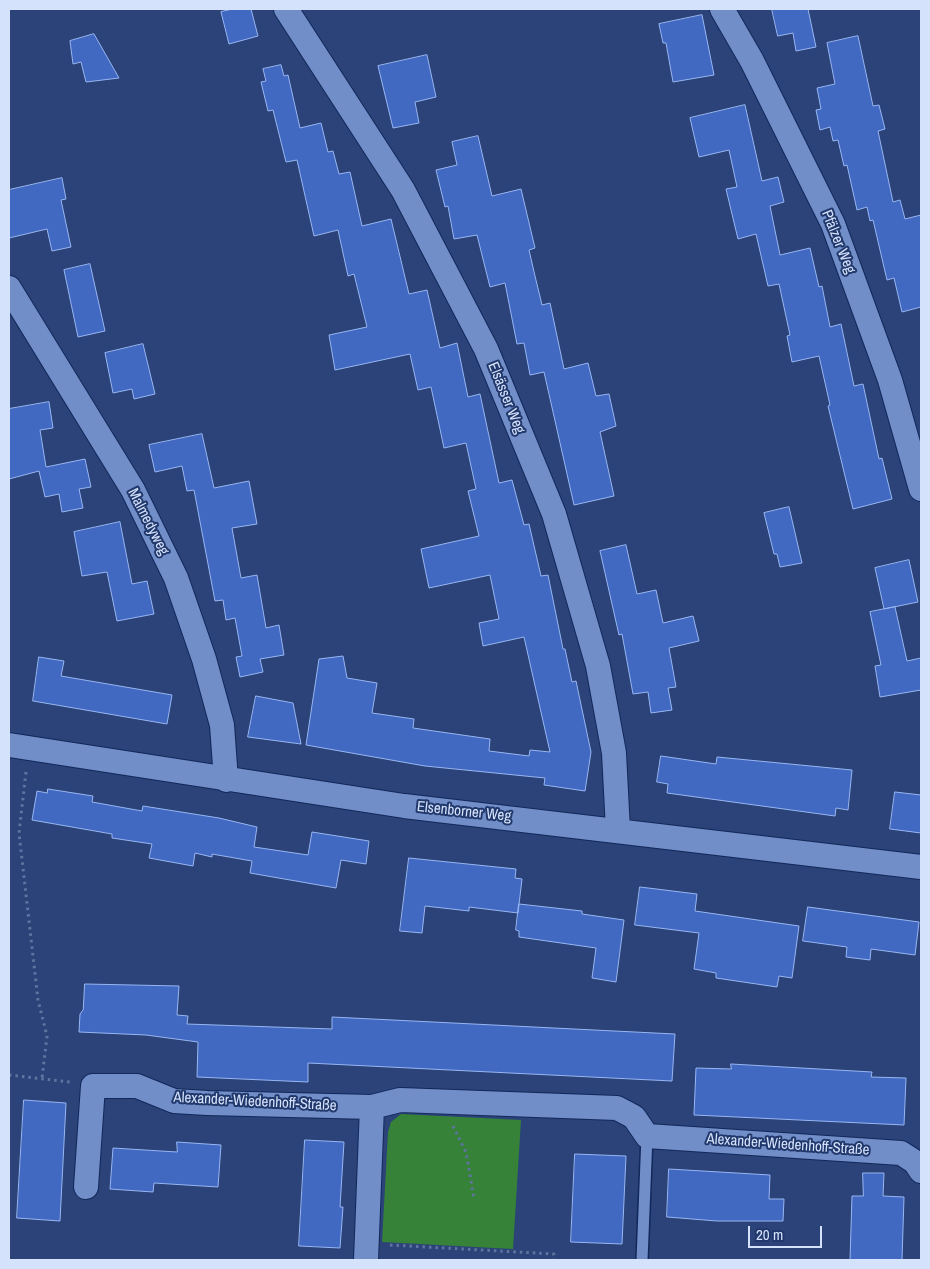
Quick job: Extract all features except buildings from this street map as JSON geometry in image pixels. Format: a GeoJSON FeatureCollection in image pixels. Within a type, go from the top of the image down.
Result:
{"type":"FeatureCollection","features":[{"type":"Feature","properties":{"kind":"street","name":"Elsässer Weg"},"geometry":{"type":"LineString","coordinates":[[286,9],[403,190],[486,349],[554,514],[598,666],[614,753],[618,830]]}},
{"type":"Feature","properties":{"kind":"street","name":"Pfälzer Weg"},"geometry":{"type":"LineString","coordinates":[[722,9],[752,61],[833,224],[890,380],[921,489]]}},
{"type":"Feature","properties":{"kind":"street","name":"Malmedyweg"},"geometry":{"type":"LineString","coordinates":[[9,288],[133,490],[176,578],[204,659],[222,725],[226,780]]}},
{"type":"Feature","properties":{"kind":"street","name":"Elsenborner Weg"},"geometry":{"type":"LineString","coordinates":[[18,746],[226,780],[404,806],[921,867]]}},
{"type":"Feature","properties":{"kind":"street","name":"Alexander-Wiedenhoff-Straße"},"geometry":{"type":"LineString","coordinates":[[93,1086],[137,1086],[174,1101],[372,1107],[400,1100],[617,1108],[634,1117],[647,1136],[902,1153],[915,1162],[921,1171]]}},
{"type":"Feature","properties":{"kind":"street"},"geometry":{"type":"LineString","coordinates":[[86,1187],[93,1086]]}},
{"type":"Feature","properties":{"kind":"street"},"geometry":{"type":"LineString","coordinates":[[366,1260],[372,1107]]}},
{"type":"Feature","properties":{"kind":"lane"},"geometry":{"type":"LineString","coordinates":[[642,1260],[647,1136]]}},
{"type":"Feature","properties":{"kind":"path"},"geometry":{"type":"LineString","coordinates":[[18,746],[19,833],[38,1000],[46,1036],[42,1079]]}},
{"type":"Feature","properties":{"kind":"path"},"geometry":{"type":"LineString","coordinates":[[9,1075],[93,1086]]}},
{"type":"Feature","properties":{"kind":"path"},"geometry":{"type":"LineString","coordinates":[[451,1102],[450,1122],[466,1152],[474,1198]]}},
{"type":"Feature","properties":{"kind":"path"},"geometry":{"type":"LineString","coordinates":[[404,1246],[554,1254],[554,1260]]}},
{"type":"Feature","properties":{"kind":"green space"},"geometry":{"type":"Polygon","coordinates":[[[401,1114],[521,1120],[513,1249],[382,1242],[388,1132],[391,1122],[401,1114]]]}}]}
